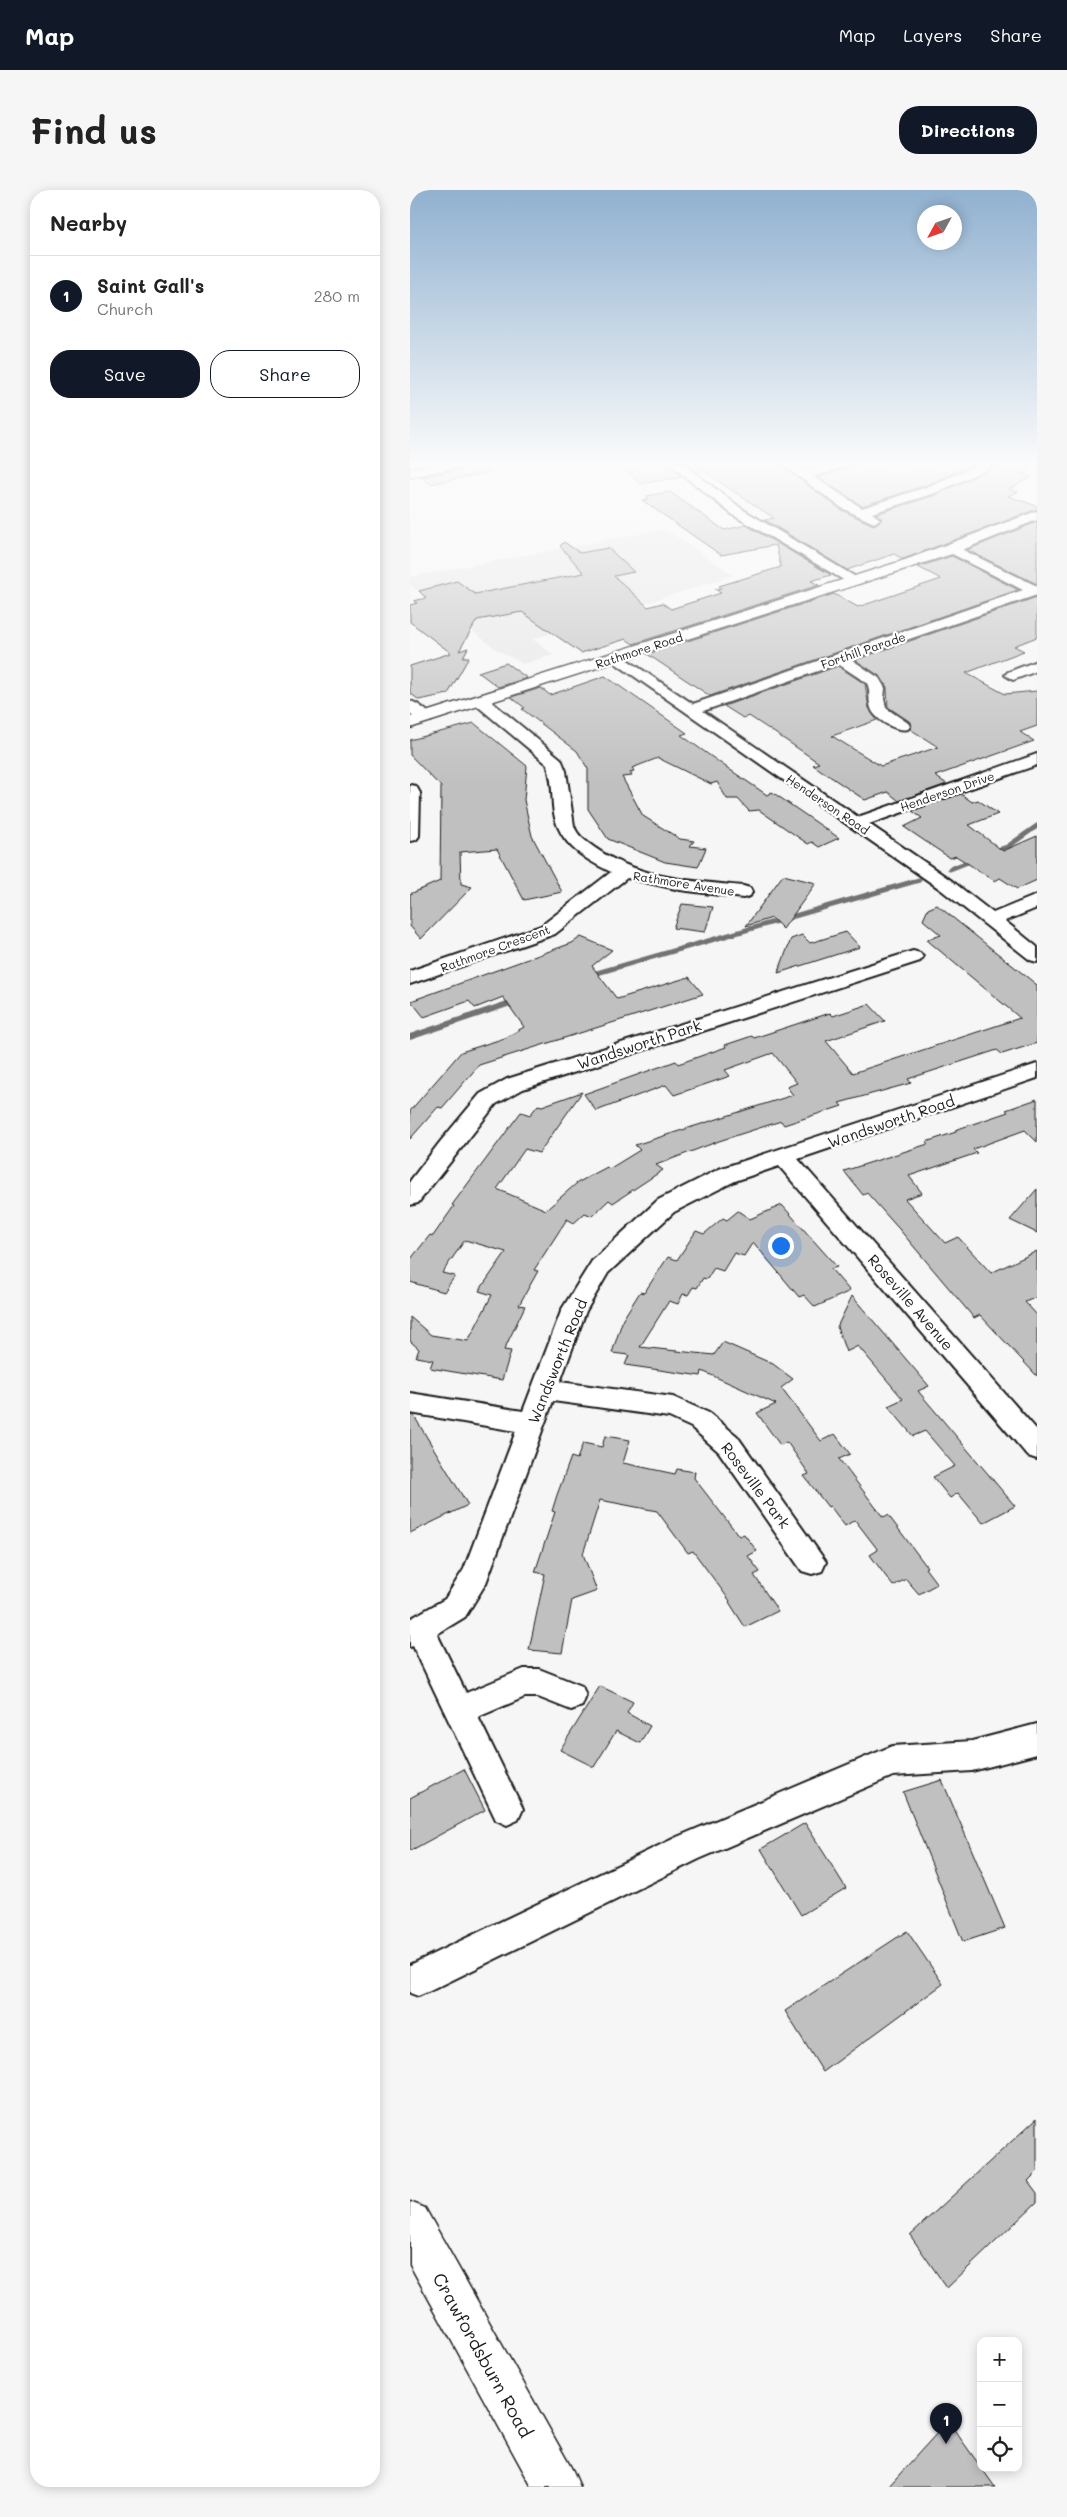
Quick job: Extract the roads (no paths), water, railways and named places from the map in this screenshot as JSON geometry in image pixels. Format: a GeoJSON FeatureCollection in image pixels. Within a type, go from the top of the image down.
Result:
{"type":"FeatureCollection","features":[{"type":"Feature","properties":{"kind":"street"},"geometry":{"type":"LineString","coordinates":[[836,570],[852,579]]}},
{"type":"Feature","properties":{"kind":"street","name":"Rathmore Road"},"geometry":{"type":"LineString","coordinates":[[417,721],[830,589],[852,579],[871,576],[889,570]]}},
{"type":"Feature","properties":{"kind":"street"},"geometry":{"type":"LineString","coordinates":[[995,570],[1036,591]]}},
{"type":"Feature","properties":{"kind":"street","name":"Forthill Parade"},"geometry":{"type":"LineString","coordinates":[[691,710],[1036,591]]}},
{"type":"Feature","properties":{"kind":"street","name":"Henderson Road"},"geometry":{"type":"LineString","coordinates":[[615,658],[857,823],[992,920],[1037,956]]}},
{"type":"Feature","properties":{"kind":"street"},"geometry":{"type":"LineString","coordinates":[[840,658],[874,681],[877,688],[877,705],[879,710],[903,720]]}},
{"type":"Feature","properties":{"kind":"street"},"geometry":{"type":"LineString","coordinates":[[1013,675],[1037,666]]}},
{"type":"Feature","properties":{"kind":"street","name":"Rathmore Avenue"},"geometry":{"type":"LineString","coordinates":[[481,701],[555,762],[560,773],[560,813],[570,837],[596,858],[623,872],[648,879],[743,892]]}},
{"type":"Feature","properties":{"kind":"street"},"geometry":{"type":"LineString","coordinates":[[410,706],[417,721]]}},
{"type":"Feature","properties":{"kind":"street","name":"Henderson Drive"},"geometry":{"type":"LineString","coordinates":[[857,823],[1037,759]]}},
{"type":"Feature","properties":{"kind":"street"},"geometry":{"type":"LineString","coordinates":[[410,790],[412,792],[410,836]]}},
{"type":"Feature","properties":{"kind":"street","name":"Rathmore Crescent"},"geometry":{"type":"LineString","coordinates":[[410,978],[548,930],[623,872]]}},
{"type":"Feature","properties":{"kind":"street"},"geometry":{"type":"LineString","coordinates":[[992,920],[1037,901]]}},
{"type":"Feature","properties":{"kind":"street","name":"Wandsworth Park"},"geometry":{"type":"LineString","coordinates":[[410,1198],[448,1147],[488,1099],[515,1084],[913,957]]}},
{"type":"Feature","properties":{"kind":"street","name":"Wandsworth Road"},"geometry":{"type":"LineString","coordinates":[[415,1631],[455,1608],[476,1574],[546,1390],[574,1309],[600,1267],[666,1206],[727,1175],[1037,1072]]}},
{"type":"Feature","properties":{"kind":"street","name":"Roseville Avenue"},"geometry":{"type":"LineString","coordinates":[[784,1156],[1037,1448]]}},
{"type":"Feature","properties":{"kind":"street","name":"Roseville Park"},"geometry":{"type":"LineString","coordinates":[[546,1390],[673,1408],[700,1420],[728,1444],[812,1562]]}},
{"type":"Feature","properties":{"kind":"street"},"geometry":{"type":"LineString","coordinates":[[410,1403],[532,1423]]}},
{"type":"Feature","properties":{"kind":"street"},"geometry":{"type":"LineString","coordinates":[[415,1631],[459,1710],[507,1809]]}},
{"type":"Feature","properties":{"kind":"street"},"geometry":{"type":"LineString","coordinates":[[459,1710],[524,1683],[539,1683],[571,1696]]}},
{"type":"Feature","properties":{"kind":"street"},"geometry":{"type":"LineString","coordinates":[[418,1979],[688,1848],[892,1761],[972,1756],[1037,1739]]}},
{"type":"Feature","properties":{"kind":"street","name":"Crawfordsburn Road"},"geometry":{"type":"LineString","coordinates":[[410,2222],[557,2487]]}},
{"type":"Feature","properties":{"kind":"waterway"},"geometry":{"type":"LineString","coordinates":[[992,852],[1007,847],[1037,826]]}},
{"type":"Feature","properties":{"kind":"waterway"},"geometry":{"type":"LineString","coordinates":[[950,869],[973,860]]}},
{"type":"Feature","properties":{"kind":"waterway"},"geometry":{"type":"LineString","coordinates":[[590,975],[919,880]]}},
{"type":"Feature","properties":{"kind":"waterway"},"geometry":{"type":"LineString","coordinates":[[410,1037],[516,1001]]}},
{"type":"Feature","properties":{"kind":"place","name":"Saint Gall's"},"geometry":{"type":"Point","coordinates":[946,2444]}}]}
